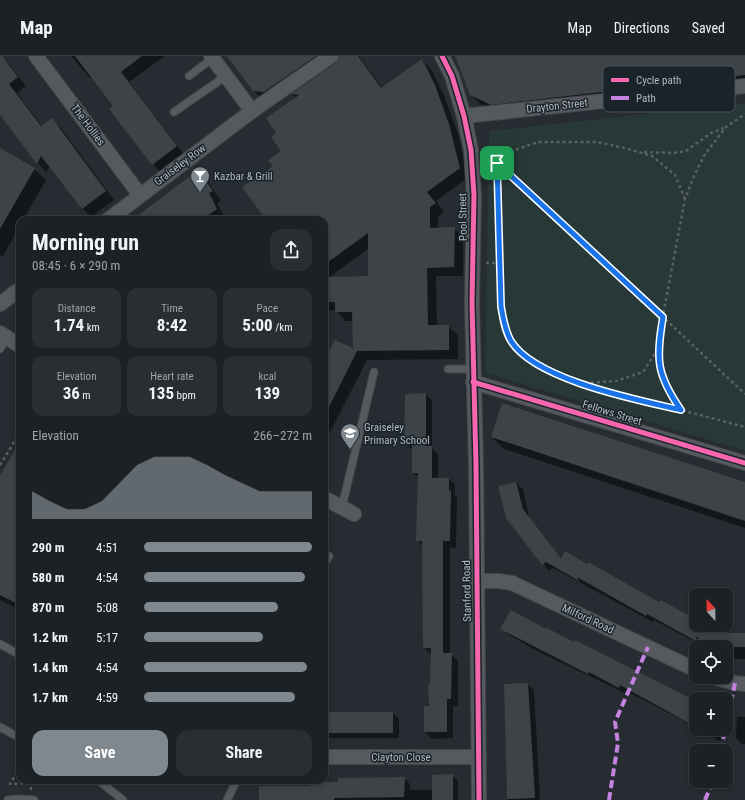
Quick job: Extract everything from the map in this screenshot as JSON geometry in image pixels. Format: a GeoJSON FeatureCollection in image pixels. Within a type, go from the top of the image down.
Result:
{"type":"FeatureCollection","features":[{"type":"Feature","properties":{"kind":"street","name":"The Hollies"},"geometry":{"type":"LineString","coordinates":[[36,56],[140,195]]}},
{"type":"Feature","properties":{"kind":"street","name":"Graiseley Row"},"geometry":{"type":"LineString","coordinates":[[113,216],[252,110],[332,56]]}},
{"type":"Feature","properties":{"kind":"street","name":"Pool Street"},"geometry":{"type":"LineString","coordinates":[[442,56],[452,76],[464,116],[470,150],[474,195],[473,375]]}},
{"type":"Feature","properties":{"kind":"street"},"geometry":{"type":"LineString","coordinates":[[212,57],[252,110]]}},
{"type":"Feature","properties":{"kind":"street","name":"Drayton Street"},"geometry":{"type":"LineString","coordinates":[[735,87],[745,86]]}},
{"type":"Feature","properties":{"kind":"street","name":"Drayton Street"},"geometry":{"type":"LineString","coordinates":[[464,116],[603,101]]}},
{"type":"Feature","properties":{"kind":"street"},"geometry":{"type":"LineString","coordinates":[[0,304],[16,292]]}},
{"type":"Feature","properties":{"kind":"street"},"geometry":{"type":"LineString","coordinates":[[2,340],[16,345]]}},
{"type":"Feature","properties":{"kind":"street","name":"Fellows Street"},"geometry":{"type":"LineString","coordinates":[[473,375],[745,463]]}},
{"type":"Feature","properties":{"kind":"street","name":"Stanford Road"},"geometry":{"type":"LineString","coordinates":[[473,375],[476,466],[479,800]]}},
{"type":"Feature","properties":{"kind":"street"},"geometry":{"type":"LineString","coordinates":[[328,500],[348,511]]}},
{"type":"Feature","properties":{"kind":"street","name":"Milford Road"},"geometry":{"type":"LineString","coordinates":[[477,581],[499,581],[512,584],[689,667]]}},
{"type":"Feature","properties":{"kind":"street"},"geometry":{"type":"LineString","coordinates":[[733,682],[745,684]]}},
{"type":"Feature","properties":{"kind":"street","name":"Clayton Close"},"geometry":{"type":"LineString","coordinates":[[328,757],[479,757]]}},
{"type":"Feature","properties":{"kind":"lane"},"geometry":{"type":"LineString","coordinates":[[189,76],[212,57]]}},
{"type":"Feature","properties":{"kind":"lane"},"geometry":{"type":"LineString","coordinates":[[174,112],[226,76]]}},
{"type":"Feature","properties":{"kind":"lane"},"geometry":{"type":"LineString","coordinates":[[448,369],[473,375]]}},
{"type":"Feature","properties":{"kind":"lane"},"geometry":{"type":"LineString","coordinates":[[348,511],[374,372]]}},
{"type":"Feature","properties":{"kind":"lane"},"geometry":{"type":"LineString","coordinates":[[0,644],[16,653]]}},
{"type":"Feature","properties":{"kind":"lane"},"geometry":{"type":"LineString","coordinates":[[0,727],[16,736]]}},
{"type":"Feature","properties":{"kind":"lane"},"geometry":{"type":"LineString","coordinates":[[103,784],[123,800]]}},
{"type":"Feature","properties":{"kind":"lane"},"geometry":{"type":"LineString","coordinates":[[227,800],[235,784]]}},
{"type":"Feature","properties":{"kind":"lane"},"geometry":{"type":"LineString","coordinates":[[8,800],[34,800]]}},
{"type":"Feature","properties":{"kind":"path"},"geometry":{"type":"LineString","coordinates":[[639,152],[673,153],[686,151],[711,132],[726,127],[745,114]]}},
{"type":"Feature","properties":{"kind":"path"},"geometry":{"type":"LineString","coordinates":[[681,410],[668,391],[661,376],[658,361],[658,349],[663,317],[685,199],[705,154],[726,127]]}},
{"type":"Feature","properties":{"kind":"path"},"geometry":{"type":"LineString","coordinates":[[685,199],[674,175],[652,156],[639,152],[597,142],[538,142],[501,155],[497,163],[500,285],[504,324],[511,342],[540,366],[582,383],[638,401],[681,410],[745,427]]}},
{"type":"Feature","properties":{"kind":"path"},"geometry":{"type":"LineString","coordinates":[[489,154],[745,394]]}},
{"type":"Feature","properties":{"kind":"path"},"geometry":{"type":"LineString","coordinates":[[582,383],[616,381],[643,372],[658,349]]}},
{"type":"Feature","properties":{"kind":"path"},"geometry":{"type":"LineString","coordinates":[[0,466],[16,439]]}},
{"type":"Feature","properties":{"kind":"path"},"geometry":{"type":"LineString","coordinates":[[16,774],[10,784],[16,784]]}},
{"type":"Feature","properties":{"kind":"shaded area"},"geometry":{"type":"Polygon","coordinates":[[[745,103],[745,451],[485,373],[489,131],[663,112],[735,112],[735,104],[745,103]]]}},
{"type":"Feature","properties":{"kind":"building"},"geometry":{"type":"Polygon","coordinates":[[[0,56],[2,56],[18,77],[9,84],[41,126],[52,118],[106,191],[82,209],[41,156],[37,164],[0,115],[0,56]]]}},
{"type":"Feature","properties":{"kind":"building"},"geometry":{"type":"Polygon","coordinates":[[[75,56],[142,56],[121,72],[177,146],[152,165],[109,109],[113,106],[75,56]]]}},
{"type":"Feature","properties":{"kind":"building"},"geometry":{"type":"Polygon","coordinates":[[[227,56],[316,56],[264,92],[253,91],[227,56]]]}},
{"type":"Feature","properties":{"kind":"building"},"geometry":{"type":"Polygon","coordinates":[[[339,56],[358,56],[381,88],[422,59],[435,85],[449,124],[460,168],[427,192],[436,203],[430,207],[430,228],[455,227],[454,267],[427,268],[428,325],[449,325],[449,350],[357,351],[328,409],[328,353],[335,340],[353,348],[352,312],[335,312],[335,302],[328,302],[328,277],[368,276],[368,233],[328,262],[328,216],[263,216],[242,187],[273,166],[268,160],[281,151],[271,137],[276,133],[266,118],[299,95],[291,94],[336,63],[339,56]]]}},
{"type":"Feature","properties":{"kind":"building"},"geometry":{"type":"Polygon","coordinates":[[[455,56],[745,56],[745,75],[735,76],[735,66],[603,66],[603,92],[491,105],[470,95],[455,56]]]}},
{"type":"Feature","properties":{"kind":"building"},"geometry":{"type":"Polygon","coordinates":[[[0,148],[35,168],[0,229],[0,148]]]}},
{"type":"Feature","properties":{"kind":"building"},"geometry":{"type":"Polygon","coordinates":[[[198,170],[213,191],[209,193],[217,209],[207,216],[137,216],[198,170]]]}},
{"type":"Feature","properties":{"kind":"building"},"geometry":{"type":"Polygon","coordinates":[[[426,393],[426,446],[432,446],[432,478],[449,478],[449,491],[451,491],[450,541],[443,541],[443,653],[452,653],[451,699],[447,699],[447,732],[424,732],[424,706],[429,706],[428,684],[430,684],[431,648],[423,648],[422,541],[416,541],[418,473],[412,473],[412,442],[404,442],[405,394],[426,393]]]}},
{"type":"Feature","properties":{"kind":"building"},"geometry":{"type":"Polygon","coordinates":[[[502,403],[745,482],[745,521],[491,437],[502,403]]]}},
{"type":"Feature","properties":{"kind":"building"},"geometry":{"type":"Polygon","coordinates":[[[16,448],[16,603],[0,595],[0,476],[16,448]]]}},
{"type":"Feature","properties":{"kind":"building"},"geometry":{"type":"Polygon","coordinates":[[[516,482],[523,509],[561,558],[565,551],[587,564],[588,562],[659,602],[660,600],[689,615],[689,632],[745,633],[745,647],[733,647],[733,640],[701,640],[696,637],[696,640],[694,640],[647,614],[646,616],[577,577],[579,581],[546,562],[542,565],[506,518],[498,486],[516,482]]]}},
{"type":"Feature","properties":{"kind":"building"},"geometry":{"type":"Polygon","coordinates":[[[511,610],[546,629],[547,628],[574,642],[575,640],[689,697],[689,723],[620,685],[619,688],[589,672],[588,674],[500,629],[511,610]]]}},
{"type":"Feature","properties":{"kind":"building"},"geometry":{"type":"Polygon","coordinates":[[[528,683],[535,798],[507,799],[504,684],[528,683]]]}},
{"type":"Feature","properties":{"kind":"building"},"geometry":{"type":"Polygon","coordinates":[[[328,712],[393,712],[393,733],[328,733],[328,712]]]}},
{"type":"Feature","properties":{"kind":"building"},"geometry":{"type":"Polygon","coordinates":[[[453,774],[453,800],[432,800],[432,775],[453,774]]]}},
{"type":"Feature","properties":{"kind":"building"},"geometry":{"type":"Polygon","coordinates":[[[405,777],[404,797],[334,798],[334,800],[259,800],[259,786],[310,786],[310,784],[328,784],[328,782],[338,782],[338,778],[405,777]]]}},
{"type":"Feature","properties":{"kind":"marked path"},"geometry":{"type":"LineString","coordinates":[[609,800],[618,743],[615,722],[648,647]]}},
{"type":"Feature","properties":{"kind":"marked path"},"geometry":{"type":"LineString","coordinates":[[733,693],[735,683]]}},
{"type":"Feature","properties":{"kind":"marked path"},"geometry":{"type":"LineString","coordinates":[[722,744],[724,736]]}},
{"type":"Feature","properties":{"kind":"marked path"},"geometry":{"type":"LineString","coordinates":[[705,800],[710,788]]}},
{"type":"Feature","properties":{"kind":"cycle path"},"geometry":{"type":"LineString","coordinates":[[442,56],[452,76],[464,116],[471,150],[474,195],[472,303],[476,465],[479,800]]}},
{"type":"Feature","properties":{"kind":"cycle path"},"geometry":{"type":"LineString","coordinates":[[473,382],[745,463]]}},
{"type":"Feature","properties":{"kind":"place","name":"Kazbar & Grill"},"geometry":{"type":"Point","coordinates":[200,193]}},
{"type":"Feature","properties":{"kind":"place","name":"Graiseley Primary School"},"geometry":{"type":"Point","coordinates":[350,450]}},
{"type":"Feature","properties":{"kind":"route"},"geometry":{"type":"LineString","coordinates":[[497,163],[663,317],[658,342],[658,361],[661,376],[668,391],[681,410],[638,401],[561,376],[540,366],[511,342],[504,324],[501,306],[497,163]]}}]}
